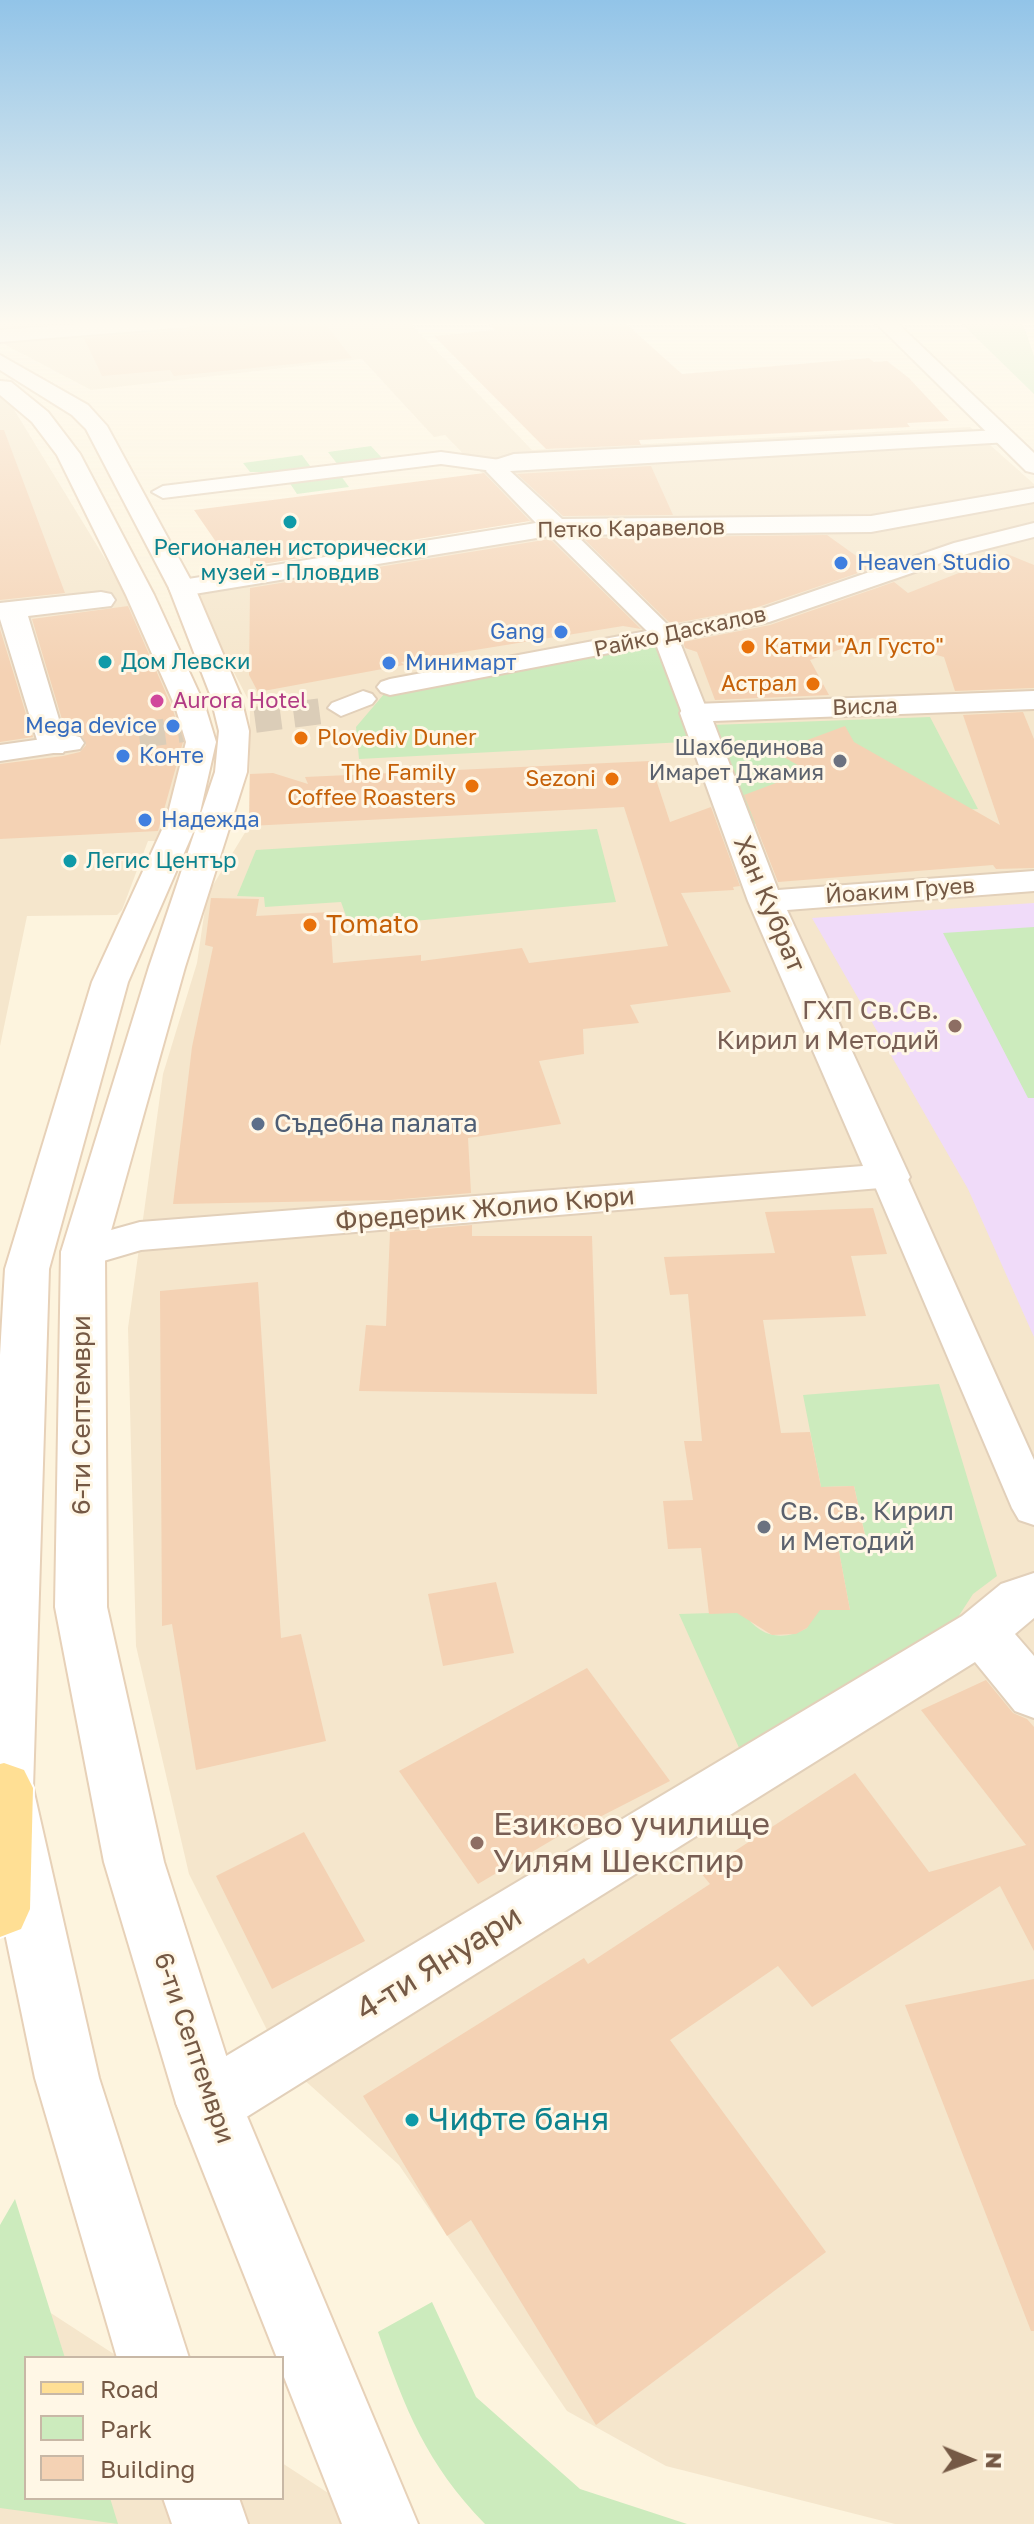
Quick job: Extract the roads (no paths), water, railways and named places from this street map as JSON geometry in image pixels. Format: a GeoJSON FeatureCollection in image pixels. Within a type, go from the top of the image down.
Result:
{"type":"FeatureCollection","features":[{"type":"Feature","properties":{"kind":"main road"},"geometry":{"type":"LineString","coordinates":[[0,1909],[4,1788]]}},
{"type":"Feature","properties":{"kind":"street"},"geometry":{"type":"LineString","coordinates":[[56,439],[68,454],[140,595],[190,706],[201,742],[182,821],[110,982],[14,1273],[4,1788],[67,2078],[152,2356]]}},
{"type":"Feature","properties":{"kind":"street","name":"6-ти Септември"},"geometry":{"type":"LineString","coordinates":[[100,439],[182,588],[225,694],[234,731],[231,772],[167,967],[83,1252],[81,1607],[134,1862],[209,2103],[380,2524]]}},
{"type":"Feature","properties":{"kind":"street"},"geometry":{"type":"LineString","coordinates":[[163,492],[441,458],[501,472],[514,461],[965,439]]}},
{"type":"Feature","properties":{"kind":"street"},"geometry":{"type":"LineString","coordinates":[[1003,439],[1034,466]]}},
{"type":"Feature","properties":{"kind":"street","name":"Хан Кубрат"},"geometry":{"type":"LineString","coordinates":[[501,472],[666,637],[765,901],[1034,1508]]}},
{"type":"Feature","properties":{"kind":"street","name":"Петко Каравелов"},"geometry":{"type":"LineString","coordinates":[[182,588],[555,527],[860,525],[1034,495]]}},
{"type":"Feature","properties":{"kind":"street","name":"Райко Даскалов"},"geometry":{"type":"LineString","coordinates":[[390,687],[761,617],[952,544],[1033,530]]}},
{"type":"Feature","properties":{"kind":"street"},"geometry":{"type":"LineString","coordinates":[[0,753],[61,745],[6,610],[101,600]]}},
{"type":"Feature","properties":{"kind":"street","name":"Висла"},"geometry":{"type":"LineString","coordinates":[[695,713],[1034,700]]}},
{"type":"Feature","properties":{"kind":"street","name":"Йоаким Груев"},"geometry":{"type":"LineString","coordinates":[[765,901],[1034,881]]}},
{"type":"Feature","properties":{"kind":"street","name":"Фредерик Жолио Кюри"},"geometry":{"type":"LineString","coordinates":[[83,1252],[140,1236],[889,1177]]}},
{"type":"Feature","properties":{"kind":"street","name":"4-ти Януари"},"geometry":{"type":"LineString","coordinates":[[209,2103],[981,1631],[1020,1599],[1034,1594]]}},
{"type":"Feature","properties":{"kind":"street"},"geometry":{"type":"LineString","coordinates":[[981,1631],[1034,1695]]}},
{"type":"Feature","properties":{"kind":"street"},"geometry":{"type":"LineString","coordinates":[[202,2500],[210,2524]]}},
{"type":"Feature","properties":{"kind":"tunnel"},"geometry":{"type":"LineString","coordinates":[[139,735],[322,711]]}},
{"type":"Feature","properties":{"kind":"place","name":"Регионален исторически музей - Пловдив"},"geometry":{"type":"Point","coordinates":[290,522]}},
{"type":"Feature","properties":{"kind":"place","name":"Heaven Studio"},"geometry":{"type":"Point","coordinates":[841,563]}},
{"type":"Feature","properties":{"kind":"place","name":"Gang"},"geometry":{"type":"Point","coordinates":[561,632]}},
{"type":"Feature","properties":{"kind":"place","name":"Катми \"Ал Густо\""},"geometry":{"type":"Point","coordinates":[748,647]}},
{"type":"Feature","properties":{"kind":"place","name":"Дом Левски"},"geometry":{"type":"Point","coordinates":[105,662]}},
{"type":"Feature","properties":{"kind":"place","name":"Минимарт"},"geometry":{"type":"Point","coordinates":[389,663]}},
{"type":"Feature","properties":{"kind":"place","name":"Астрал"},"geometry":{"type":"Point","coordinates":[813,684]}},
{"type":"Feature","properties":{"kind":"place","name":"Aurora Hotel"},"geometry":{"type":"Point","coordinates":[157,701]}},
{"type":"Feature","properties":{"kind":"place","name":"Mega device"},"geometry":{"type":"Point","coordinates":[173,726]}},
{"type":"Feature","properties":{"kind":"place","name":"Plovediv Duner"},"geometry":{"type":"Point","coordinates":[301,738]}},
{"type":"Feature","properties":{"kind":"place","name":"Конте"},"geometry":{"type":"Point","coordinates":[123,756]}},
{"type":"Feature","properties":{"kind":"place","name":"Шахбединова Имарет Джамия"},"geometry":{"type":"Point","coordinates":[840,761]}},
{"type":"Feature","properties":{"kind":"place","name":"Sezoni"},"geometry":{"type":"Point","coordinates":[612,779]}},
{"type":"Feature","properties":{"kind":"place","name":"The Family Coffee Roasters"},"geometry":{"type":"Point","coordinates":[472,786]}},
{"type":"Feature","properties":{"kind":"place","name":"Надежда"},"geometry":{"type":"Point","coordinates":[145,820]}},
{"type":"Feature","properties":{"kind":"place","name":"Легис Център"},"geometry":{"type":"Point","coordinates":[70,861]}},
{"type":"Feature","properties":{"kind":"place","name":"Tomato"},"geometry":{"type":"Point","coordinates":[310,925]}},
{"type":"Feature","properties":{"kind":"place","name":"ГХП Св.Св. Кирил и Методий"},"geometry":{"type":"Point","coordinates":[955,1026]}},
{"type":"Feature","properties":{"kind":"place","name":"Съдебна палата"},"geometry":{"type":"Point","coordinates":[258,1124]}},
{"type":"Feature","properties":{"kind":"place","name":"Св. Св. Кирил и Методий"},"geometry":{"type":"Point","coordinates":[764,1527]}},
{"type":"Feature","properties":{"kind":"place","name":"Езиково училище Уилям Шекспир"},"geometry":{"type":"Point","coordinates":[477,1843]}},
{"type":"Feature","properties":{"kind":"place","name":"Чифте баня"},"geometry":{"type":"Point","coordinates":[412,2120]}}]}
